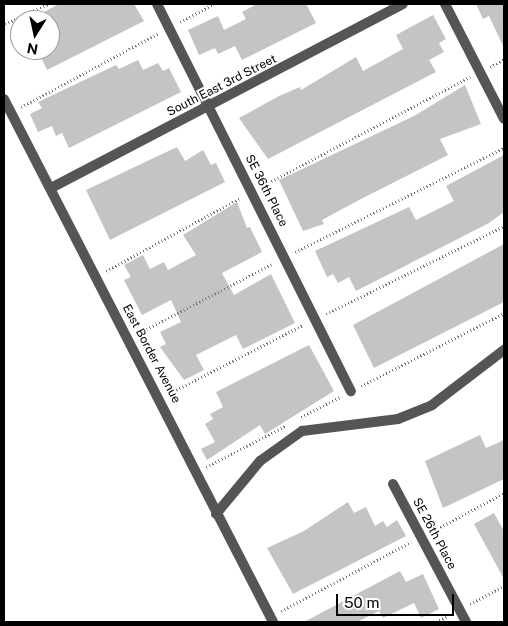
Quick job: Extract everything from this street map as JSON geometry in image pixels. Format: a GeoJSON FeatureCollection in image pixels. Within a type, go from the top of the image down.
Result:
{"type":"FeatureCollection","features":[{"type":"Feature","properties":{"kind":"street","name":"SE 36th Place"},"geometry":{"type":"LineString","coordinates":[[157,4],[351,391]]}},
{"type":"Feature","properties":{"kind":"street","name":"South East 3rd Street"},"geometry":{"type":"LineString","coordinates":[[51,188],[403,4]]}},
{"type":"Feature","properties":{"kind":"street"},"geometry":{"type":"LineString","coordinates":[[445,4],[504,119]]}},
{"type":"Feature","properties":{"kind":"street","name":"East Border Avenue"},"geometry":{"type":"LineString","coordinates":[[4,98],[160,399],[216,514],[272,619]]}},
{"type":"Feature","properties":{"kind":"street"},"geometry":{"type":"LineString","coordinates":[[216,514],[260,461],[302,431],[398,419],[432,405],[504,350]]}},
{"type":"Feature","properties":{"kind":"street","name":"SE 26th Place"},"geometry":{"type":"LineString","coordinates":[[393,484],[466,622]]}},
{"type":"Feature","properties":{"kind":"path"},"geometry":{"type":"LineString","coordinates":[[5,24],[48,4]]}},
{"type":"Feature","properties":{"kind":"path"},"geometry":{"type":"LineString","coordinates":[[11,113],[214,4]]}},
{"type":"Feature","properties":{"kind":"path"},"geometry":{"type":"LineString","coordinates":[[96,276],[504,59]]}},
{"type":"Feature","properties":{"kind":"path"},"geometry":{"type":"LineString","coordinates":[[128,338],[504,148]]}},
{"type":"Feature","properties":{"kind":"path"},"geometry":{"type":"LineString","coordinates":[[160,399],[504,226]]}},
{"type":"Feature","properties":{"kind":"path"},"geometry":{"type":"LineString","coordinates":[[272,619],[504,493]]}},
{"type":"Feature","properties":{"kind":"building"},"geometry":{"type":"Polygon","coordinates":[[[59,4],[134,4],[144,21],[47,70],[42,60],[60,60],[60,10],[48,10],[59,4]]]}},
{"type":"Feature","properties":{"kind":"building"},"geometry":{"type":"Polygon","coordinates":[[[257,4],[306,4],[316,23],[242,60],[235,46],[218,54],[215,48],[199,55],[188,30],[218,16],[224,30],[246,19],[242,12],[257,4]]]}},
{"type":"Feature","properties":{"kind":"building"},"geometry":{"type":"Polygon","coordinates":[[[476,4],[504,4],[504,48],[489,16],[483,19],[476,4]]]}},
{"type":"Feature","properties":{"kind":"building"},"geometry":{"type":"Polygon","coordinates":[[[433,15],[446,39],[439,43],[444,52],[429,60],[436,72],[268,159],[239,118],[279,96],[300,87],[301,90],[356,57],[363,71],[403,49],[396,35],[433,15]]]}},
{"type":"Feature","properties":{"kind":"building"},"geometry":{"type":"Polygon","coordinates":[[[138,60],[143,70],[158,63],[163,71],[169,68],[181,92],[69,148],[62,133],[56,136],[52,126],[38,132],[30,114],[42,108],[38,102],[116,65],[119,69],[138,60]]]}},
{"type":"Feature","properties":{"kind":"building"},"geometry":{"type":"Polygon","coordinates":[[[465,85],[481,124],[440,139],[448,155],[322,220],[324,224],[303,231],[279,180],[414,116],[465,85]]]}},
{"type":"Feature","properties":{"kind":"building"},"geometry":{"type":"Polygon","coordinates":[[[177,147],[185,161],[203,150],[211,165],[216,163],[225,182],[110,240],[86,190],[177,147]]]}},
{"type":"Feature","properties":{"kind":"building"},"geometry":{"type":"Polygon","coordinates":[[[504,155],[504,212],[489,223],[356,291],[349,277],[338,283],[333,274],[327,277],[315,251],[409,207],[416,220],[454,201],[446,186],[504,155]]]}},
{"type":"Feature","properties":{"kind":"building"},"geometry":{"type":"Polygon","coordinates":[[[237,202],[247,228],[250,227],[262,252],[222,273],[234,295],[271,274],[295,323],[243,349],[236,335],[196,355],[204,370],[184,380],[160,347],[166,344],[160,332],[181,322],[171,300],[142,315],[124,280],[131,277],[124,265],[143,255],[150,269],[164,262],[168,270],[196,255],[183,235],[237,202]]]}},
{"type":"Feature","properties":{"kind":"building"},"geometry":{"type":"Polygon","coordinates":[[[504,244],[504,302],[374,368],[353,325],[504,244]]]}},
{"type":"Feature","properties":{"kind":"building"},"geometry":{"type":"Polygon","coordinates":[[[309,345],[334,391],[265,434],[260,425],[207,460],[201,449],[215,442],[205,424],[213,419],[210,414],[223,407],[216,392],[309,345]]]}},
{"type":"Feature","properties":{"kind":"building"},"geometry":{"type":"Polygon","coordinates":[[[480,435],[486,448],[504,440],[504,479],[443,508],[425,461],[480,435]]]}},
{"type":"Feature","properties":{"kind":"building"},"geometry":{"type":"Polygon","coordinates":[[[348,502],[354,513],[366,507],[375,526],[383,521],[387,527],[397,520],[406,536],[293,594],[267,548],[304,531],[348,502]]]}},
{"type":"Feature","properties":{"kind":"building"},"geometry":{"type":"Polygon","coordinates":[[[494,513],[504,531],[504,579],[474,524],[494,513]]]}},
{"type":"Feature","properties":{"kind":"building"},"geometry":{"type":"Polygon","coordinates":[[[400,571],[406,582],[423,574],[439,609],[421,618],[414,603],[383,618],[379,611],[357,622],[304,622],[400,571]]]}}]}
